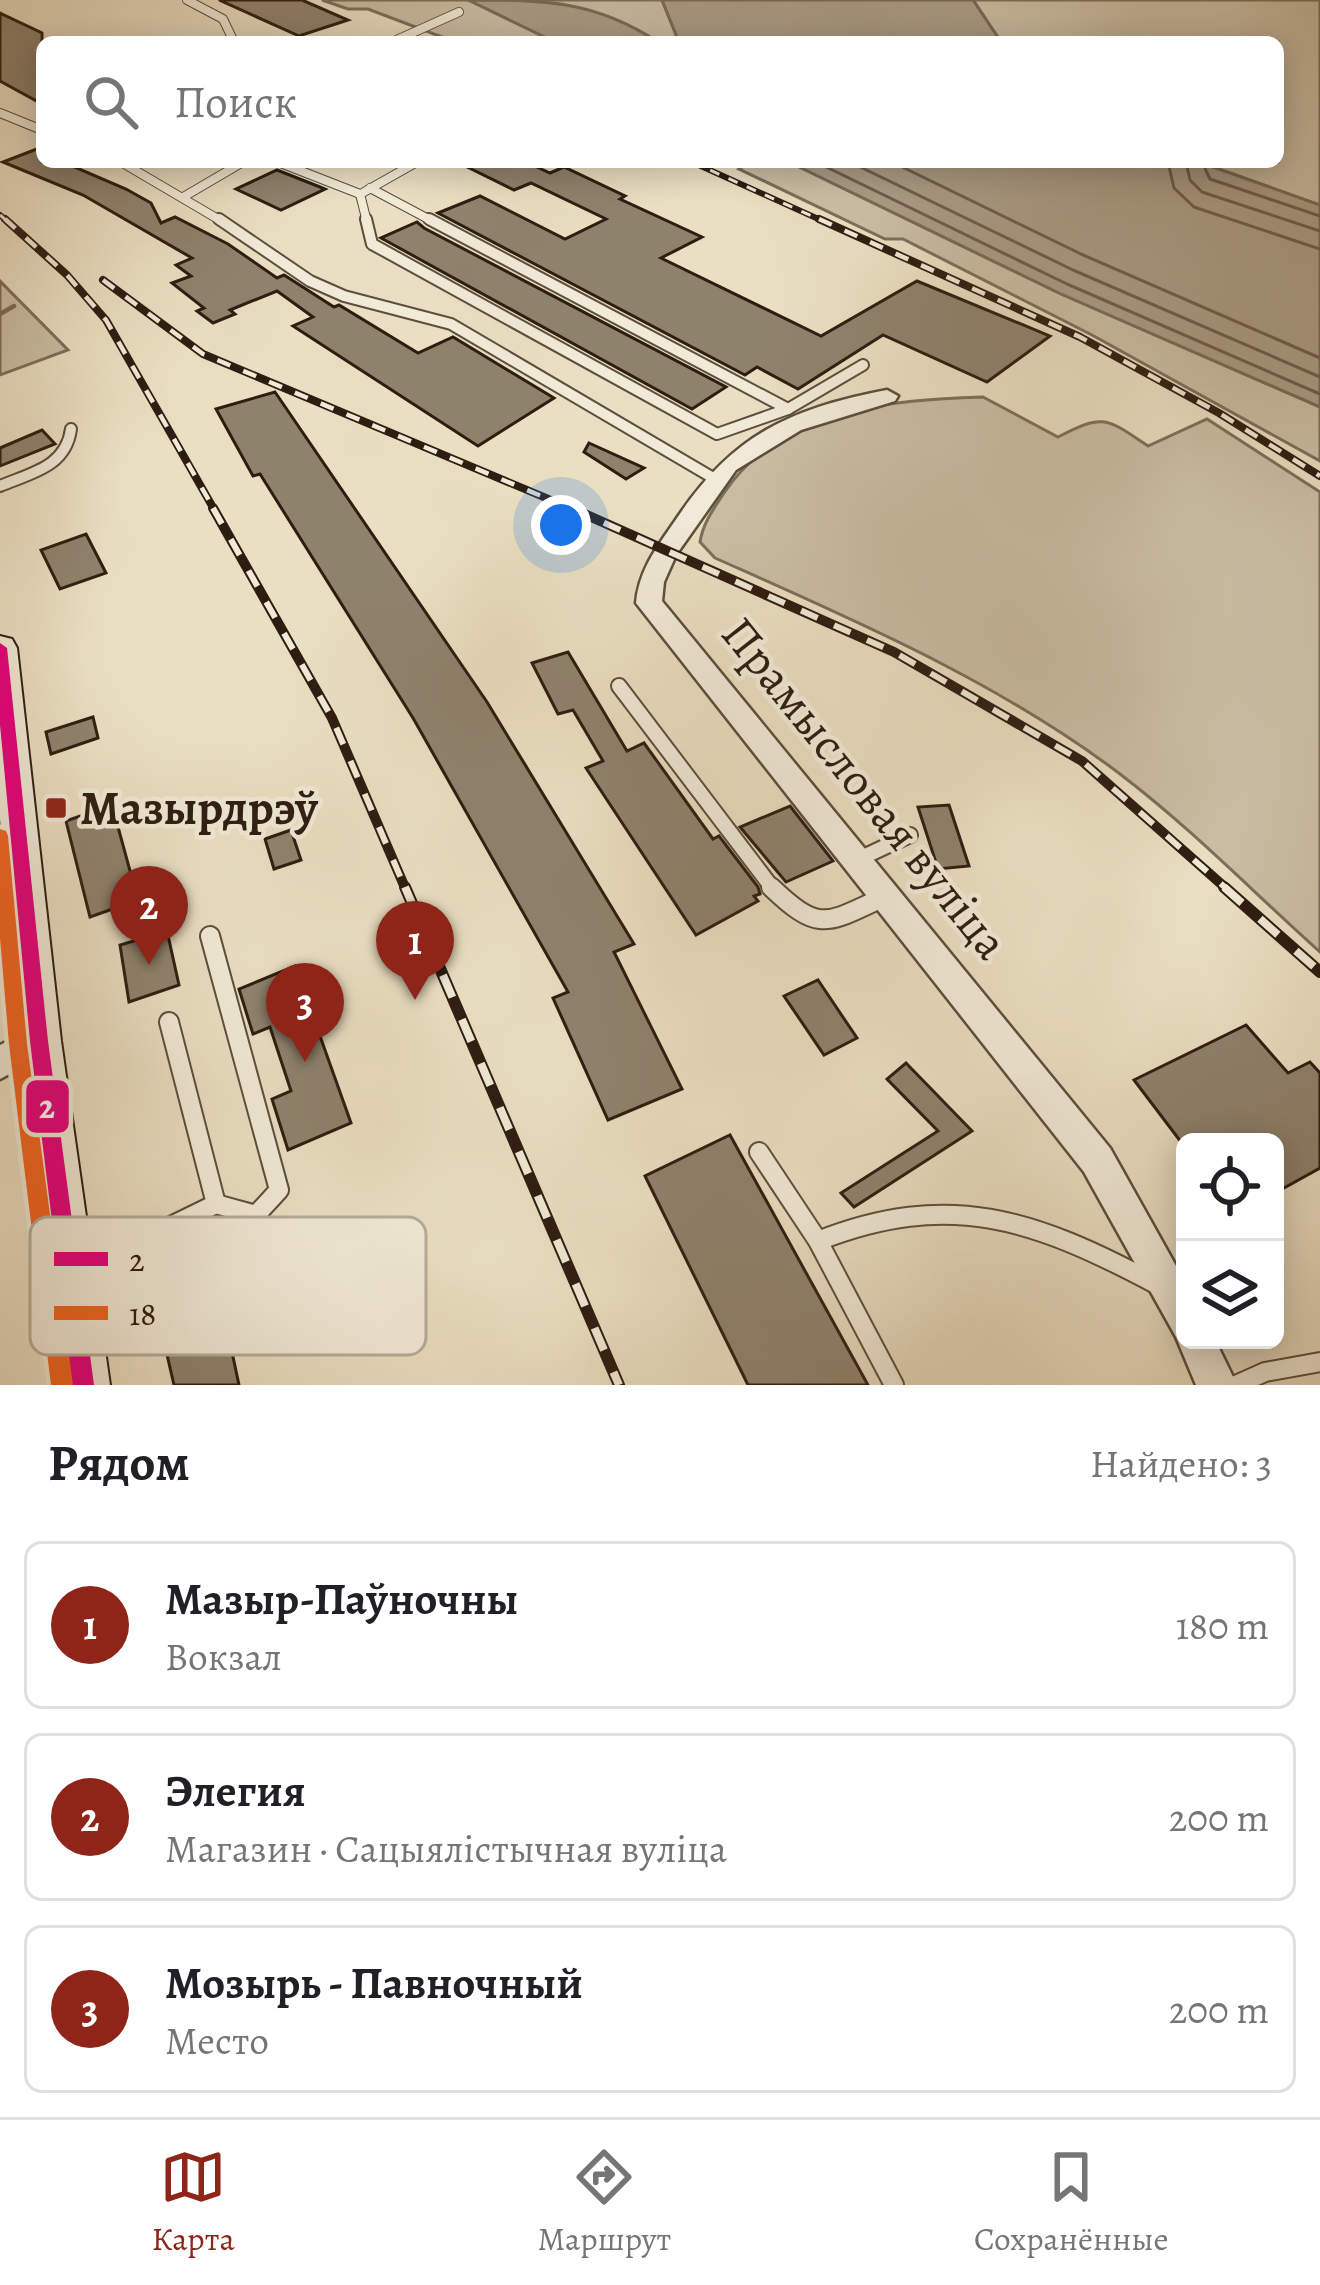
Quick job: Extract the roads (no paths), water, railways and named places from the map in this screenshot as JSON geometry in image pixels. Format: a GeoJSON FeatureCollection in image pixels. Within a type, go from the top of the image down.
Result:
{"type":"FeatureCollection","features":[{"type":"Feature","properties":{"kind":"street","name":"Прамысловая вуліца"},"geometry":{"type":"LineString","coordinates":[[887,396],[842,403],[739,457],[715,479],[650,580],[649,604],[889,895],[1097,1160],[1176,1303]]}},
{"type":"Feature","properties":{"kind":"street"},"geometry":{"type":"LineString","coordinates":[[1,656],[6,744],[61,1217]]}},
{"type":"Feature","properties":{"kind":"street"},"geometry":{"type":"LineString","coordinates":[[0,1063],[39,1041]]}},
{"type":"Feature","properties":{"kind":"street"},"geometry":{"type":"LineString","coordinates":[[1199,1349],[1217,1385]]}},
{"type":"Feature","properties":{"kind":"street"},"geometry":{"type":"LineString","coordinates":[[79,1355],[83,1385]]}},
{"type":"Feature","properties":{"kind":"lane"},"geometry":{"type":"LineString","coordinates":[[187,0],[223,19],[231,36]]}},
{"type":"Feature","properties":{"kind":"lane"},"geometry":{"type":"LineString","coordinates":[[405,36],[459,12]]}},
{"type":"Feature","properties":{"kind":"lane"},"geometry":{"type":"LineString","coordinates":[[0,113],[36,128]]}},
{"type":"Feature","properties":{"kind":"lane"},"geometry":{"type":"LineString","coordinates":[[132,168],[185,196],[310,281],[344,296],[451,323],[715,479]]}},
{"type":"Feature","properties":{"kind":"lane"},"geometry":{"type":"LineString","coordinates":[[185,196],[233,168]]}},
{"type":"Feature","properties":{"kind":"lane"},"geometry":{"type":"LineString","coordinates":[[296,168],[365,191],[788,409]]}},
{"type":"Feature","properties":{"kind":"lane"},"geometry":{"type":"LineString","coordinates":[[365,191],[406,168]]}},
{"type":"Feature","properties":{"kind":"lane"},"geometry":{"type":"LineString","coordinates":[[365,191],[371,244],[717,434],[788,409],[863,365]]}},
{"type":"Feature","properties":{"kind":"lane"},"geometry":{"type":"LineString","coordinates":[[0,486],[64,458],[71,445],[71,429]]}},
{"type":"Feature","properties":{"kind":"lane"},"geometry":{"type":"LineString","coordinates":[[619,686],[771,887],[800,914],[829,922],[889,895]]}},
{"type":"Feature","properties":{"kind":"lane"},"geometry":{"type":"LineString","coordinates":[[859,859],[910,835]]}},
{"type":"Feature","properties":{"kind":"lane"},"geometry":{"type":"LineString","coordinates":[[189,1217],[216,1204],[256,1215],[279,1190],[210,937]]}},
{"type":"Feature","properties":{"kind":"lane"},"geometry":{"type":"LineString","coordinates":[[169,1022],[216,1204]]}},
{"type":"Feature","properties":{"kind":"lane"},"geometry":{"type":"LineString","coordinates":[[759,1152],[818,1241],[893,1385]]}},
{"type":"Feature","properties":{"kind":"lane"},"geometry":{"type":"LineString","coordinates":[[818,1241],[851,1226],[895,1219],[992,1218],[1068,1238],[1170,1291]]}},
{"type":"Feature","properties":{"kind":"lane"},"geometry":{"type":"LineString","coordinates":[[1236,1385],[1265,1372],[1320,1362]]}},
{"type":"Feature","properties":{"kind":"water"},"geometry":{"type":"Polygon","coordinates":[[[468,0],[568,5],[612,18],[648,36],[543,36],[468,0]]]}},
{"type":"Feature","properties":{"kind":"water"},"geometry":{"type":"Polygon","coordinates":[[[662,0],[973,0],[997,36],[677,36],[662,0]]]}},
{"type":"Feature","properties":{"kind":"water"},"geometry":{"type":"Polygon","coordinates":[[[801,168],[1216,168],[1320,205],[1320,407],[1061,294],[801,168]]]}},
{"type":"Feature","properties":{"kind":"waterway"},"geometry":{"type":"LineString","coordinates":[[0,314],[14,306]]}},
{"type":"Feature","properties":{"kind":"railway"},"geometry":{"type":"LineString","coordinates":[[705,168],[825,222]]}},
{"type":"Feature","properties":{"kind":"railway"},"geometry":{"type":"LineString","coordinates":[[0,215],[8,222]]}},
{"type":"Feature","properties":{"kind":"railway"},"geometry":{"type":"LineString","coordinates":[[5,219],[67,275],[106,320],[215,511]]}},
{"type":"Feature","properties":{"kind":"railway"},"geometry":{"type":"LineString","coordinates":[[819,219],[1080,337],[1219,413],[1320,476]]}},
{"type":"Feature","properties":{"kind":"railway"},"geometry":{"type":"LineString","coordinates":[[103,280],[203,354],[577,511]]}},
{"type":"Feature","properties":{"kind":"railway"},"geometry":{"type":"LineString","coordinates":[[213,508],[332,718],[406,890]]}},
{"type":"Feature","properties":{"kind":"railway"},"geometry":{"type":"LineString","coordinates":[[571,508],[894,652],[1082,761],[1228,890]]}},
{"type":"Feature","properties":{"kind":"railway"},"geometry":{"type":"LineString","coordinates":[[405,887],[619,1385]]}},
{"type":"Feature","properties":{"kind":"railway"},"geometry":{"type":"LineString","coordinates":[[1224,887],[1320,972]]}},
{"type":"Feature","properties":{"kind":"place","name":"Мазырдрэў"},"geometry":{"type":"Point","coordinates":[56,808]}},
{"type":"Feature","properties":{"kind":"place","name":"Элегия"},"geometry":{"type":"Point","coordinates":[149,965]}},
{"type":"Feature","properties":{"kind":"place","name":"Мазыр-Паўночны"},"geometry":{"type":"Point","coordinates":[415,1000]}},
{"type":"Feature","properties":{"kind":"place","name":"Мозырь - Павночный"},"geometry":{"type":"Point","coordinates":[305,1062]}}]}
